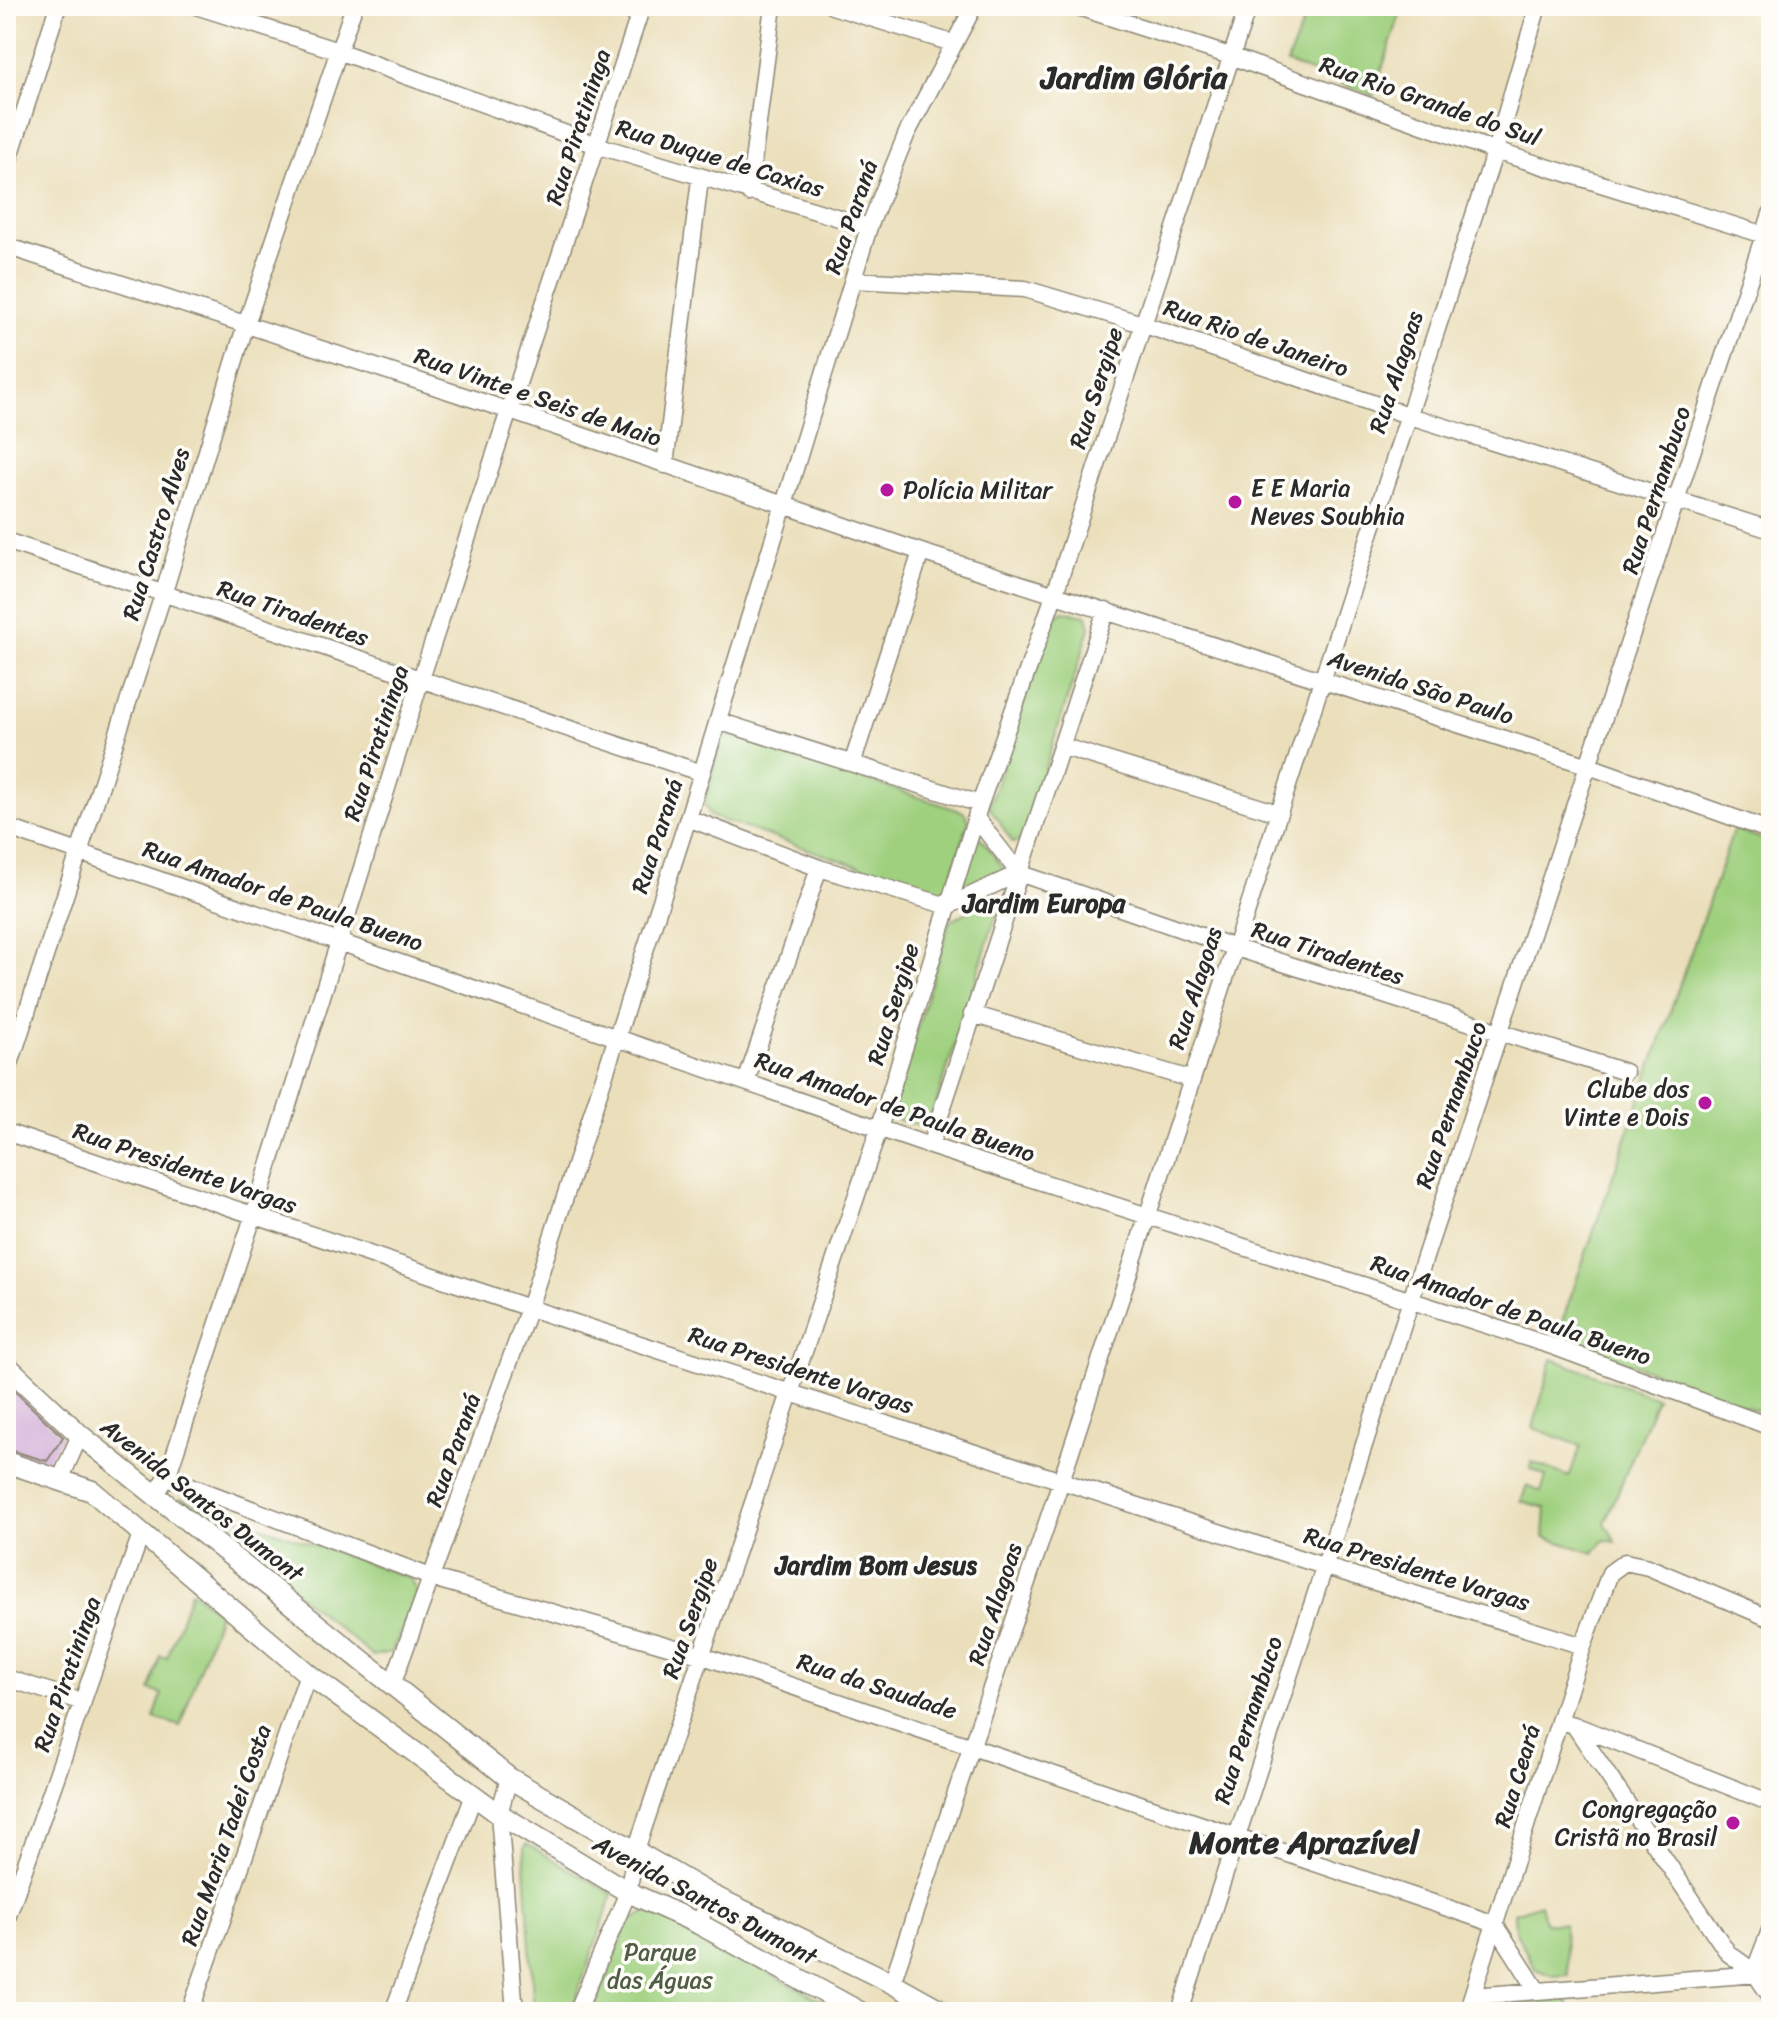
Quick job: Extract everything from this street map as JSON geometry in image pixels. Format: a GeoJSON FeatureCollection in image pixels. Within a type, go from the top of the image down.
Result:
{"type":"FeatureCollection","features":[{"type":"Feature","properties":{"kind":"street"},"geometry":{"type":"LineString","coordinates":[[6,169],[58,6]]}},
{"type":"Feature","properties":{"kind":"street","name":"Rua Duque de Caxias"},"geometry":{"type":"LineString","coordinates":[[196,6],[338,51],[599,146],[700,179],[869,227]]}},
{"type":"Feature","properties":{"kind":"street","name":"Rua Castro Alves"},"geometry":{"type":"LineString","coordinates":[[6,1076],[163,595],[245,327],[354,6]]}},
{"type":"Feature","properties":{"kind":"street","name":"Rua Piratininga"},"geometry":{"type":"LineString","coordinates":[[162,1486],[253,1217],[420,682],[599,146],[642,6]]}},
{"type":"Feature","properties":{"kind":"street"},"geometry":{"type":"LineString","coordinates":[[749,193],[773,6]]}},
{"type":"Feature","properties":{"kind":"street"},"geometry":{"type":"LineString","coordinates":[[832,6],[952,43]]}},
{"type":"Feature","properties":{"kind":"street","name":"Rua Paraná"},"geometry":{"type":"LineString","coordinates":[[392,1685],[529,1308],[688,818],[869,227],[907,133],[974,6]]}},
{"type":"Feature","properties":{"kind":"street","name":"Rua Rio Grande do Sul"},"geometry":{"type":"LineString","coordinates":[[1075,6],[1230,56],[1495,151],[1768,236]]}},
{"type":"Feature","properties":{"kind":"street","name":"Rua Sergipe"},"geometry":{"type":"LineString","coordinates":[[577,2012],[628,1892],[636,1850],[879,1129],[978,811],[1055,593],[1248,6]]}},
{"type":"Feature","properties":{"kind":"street","name":"Rua Alagoas"},"geometry":{"type":"LineString","coordinates":[[892,1983],[1061,1481],[1145,1215],[1495,151],[1538,6]]}},
{"type":"Feature","properties":{"kind":"street"},"geometry":{"type":"LineString","coordinates":[[665,465],[700,179]]}},
{"type":"Feature","properties":{"kind":"street","name":"Rua Pernambuco"},"geometry":{"type":"LineString","coordinates":[[1180,2012],[1323,1566],[1768,236],[1771,214]]}},
{"type":"Feature","properties":{"kind":"street","name":"Rua Vinte e Seis de Maio"},"geometry":{"type":"LineString","coordinates":[[6,246],[245,327],[510,411],[921,552],[1055,593]]}},
{"type":"Feature","properties":{"kind":"street","name":"Rua Rio de Janeiro"},"geometry":{"type":"LineString","coordinates":[[853,280],[1025,289],[1142,324],[1407,415],[1771,530]]}},
{"type":"Feature","properties":{"kind":"street","name":"Rua Tiradentes"},"geometry":{"type":"LineString","coordinates":[[6,541],[420,682],[702,773]]}},
{"type":"Feature","properties":{"kind":"street"},"geometry":{"type":"LineString","coordinates":[[853,761],[921,552]]}},
{"type":"Feature","properties":{"kind":"street","name":"Avenida São Paulo"},"geometry":{"type":"LineString","coordinates":[[1055,593],[1589,766],[1771,831]]}},
{"type":"Feature","properties":{"kind":"street"},"geometry":{"type":"LineString","coordinates":[[930,1146],[1106,610]]}},
{"type":"Feature","properties":{"kind":"street"},"geometry":{"type":"LineString","coordinates":[[718,721],[853,761],[978,811],[1019,873]]}},
{"type":"Feature","properties":{"kind":"street"},"geometry":{"type":"LineString","coordinates":[[1061,746],[1278,813]]}},
{"type":"Feature","properties":{"kind":"street"},"geometry":{"type":"LineString","coordinates":[[688,818],[819,868],[948,906],[1019,873]]}},
{"type":"Feature","properties":{"kind":"street","name":"Rua Amador de Paula Bueno"},"geometry":{"type":"LineString","coordinates":[[6,827],[879,1129],[1555,1347],[1771,1427]]}},
{"type":"Feature","properties":{"kind":"street"},"geometry":{"type":"LineString","coordinates":[[746,1082],[819,868]]}},
{"type":"Feature","properties":{"kind":"street","name":"Rua Tiradentes"},"geometry":{"type":"LineString","coordinates":[[1019,873],[1233,947],[1625,1072]]}},
{"type":"Feature","properties":{"kind":"street"},"geometry":{"type":"LineString","coordinates":[[972,1014],[1190,1079]]}},
{"type":"Feature","properties":{"kind":"street","name":"Rua Presidente Vargas"},"geometry":{"type":"LineString","coordinates":[[6,1132],[529,1308],[1323,1566],[1583,1646]]}},
{"type":"Feature","properties":{"kind":"street"},"geometry":{"type":"LineString","coordinates":[[6,1365],[80,1435]]}},
{"type":"Feature","properties":{"kind":"street","name":"Avenida Santos Dumont"},"geometry":{"type":"LineString","coordinates":[[860,2012],[699,1924],[628,1892],[499,1814],[308,1674],[92,1491],[60,1480],[80,1435],[162,1486],[392,1685],[509,1778],[709,1894],[892,1983],[944,2012]]}},
{"type":"Feature","properties":{"kind":"street"},"geometry":{"type":"LineString","coordinates":[[6,1462],[60,1480]]}},
{"type":"Feature","properties":{"kind":"street","name":"Rua da Saudade"},"geometry":{"type":"LineString","coordinates":[[162,1486],[433,1578],[703,1656],[1495,1924]]}},
{"type":"Feature","properties":{"kind":"street","name":"Rua Piratininga"},"geometry":{"type":"LineString","coordinates":[[6,1921],[10,1896],[83,1702],[141,1534]]}},
{"type":"Feature","properties":{"kind":"street","name":"Rua Ceará"},"geometry":{"type":"LineString","coordinates":[[1469,2004],[1566,1723],[1583,1646],[1610,1573],[1625,1562],[1648,1567],[1771,1619]]}},
{"type":"Feature","properties":{"kind":"street","name":"Rua Maria Tadei Costa"},"geometry":{"type":"LineString","coordinates":[[190,2012],[308,1674]]}},
{"type":"Feature","properties":{"kind":"street"},"geometry":{"type":"LineString","coordinates":[[6,1678],[83,1702]]}},
{"type":"Feature","properties":{"kind":"street"},"geometry":{"type":"LineString","coordinates":[[1566,1723],[1771,1803]]}},
{"type":"Feature","properties":{"kind":"street"},"geometry":{"type":"LineString","coordinates":[[1566,1723],[1728,1953],[1754,1972],[1771,1979]]}},
{"type":"Feature","properties":{"kind":"street"},"geometry":{"type":"LineString","coordinates":[[509,1778],[499,1814],[515,2012]]}},
{"type":"Feature","properties":{"kind":"street"},"geometry":{"type":"LineString","coordinates":[[393,2012],[474,1795]]}},
{"type":"Feature","properties":{"kind":"street"},"geometry":{"type":"LineString","coordinates":[[699,1924],[709,1894]]}},
{"type":"Feature","properties":{"kind":"street"},"geometry":{"type":"LineString","coordinates":[[1495,1924],[1537,1990]]}},
{"type":"Feature","properties":{"kind":"street"},"geometry":{"type":"LineString","coordinates":[[1754,1972],[1771,1928]]}},
{"type":"Feature","properties":{"kind":"street"},"geometry":{"type":"LineString","coordinates":[[1469,2004],[1537,1990],[1754,1972]]}},
{"type":"Feature","properties":{"kind":"street"},"geometry":{"type":"LineString","coordinates":[[1754,1972],[1771,1997]]}},
{"type":"Feature","properties":{"kind":"green space"},"geometry":{"type":"Polygon","coordinates":[[[1310,6],[1403,6],[1373,96],[1287,63],[1310,6]]]}},
{"type":"Feature","properties":{"kind":"green space"},"geometry":{"type":"Polygon","coordinates":[[[1064,611],[1087,615],[1090,628],[1022,840],[1013,843],[989,806],[1053,617],[1064,611]]]}},
{"type":"Feature","properties":{"kind":"green space"},"geometry":{"type":"Polygon","coordinates":[[[732,736],[964,812],[969,821],[947,890],[937,893],[710,816],[704,803],[722,737],[732,736]]]}},
{"type":"Feature","properties":{"kind":"green space","name":"Clube dos Vinte e Dois"},"geometry":{"type":"Polygon","coordinates":[[[1734,829],[1771,842],[1771,1416],[1557,1336],[1734,829]]]}},
{"type":"Feature","properties":{"kind":"green space"},"geometry":{"type":"Polygon","coordinates":[[[980,837],[1005,871],[968,884],[962,882],[975,839],[980,837]]]}},
{"type":"Feature","properties":{"kind":"green space"},"geometry":{"type":"Polygon","coordinates":[[[992,899],[999,906],[931,1120],[920,1126],[897,1120],[892,1110],[950,921],[992,899]]]}},
{"type":"Feature","properties":{"kind":"green space"},"geometry":{"type":"Polygon","coordinates":[[[1552,1359],[1657,1398],[1605,1523],[1616,1542],[1604,1540],[1594,1553],[1544,1537],[1546,1508],[1521,1501],[1527,1486],[1541,1492],[1546,1476],[1531,1469],[1531,1462],[1569,1477],[1581,1446],[1533,1428],[1552,1359]]]}},
{"type":"Feature","properties":{"kind":"green space"},"geometry":{"type":"Polygon","coordinates":[[[180,1498],[410,1578],[417,1593],[392,1652],[373,1656],[180,1498]]]}},
{"type":"Feature","properties":{"kind":"green space"},"geometry":{"type":"Polygon","coordinates":[[[191,1591],[219,1613],[180,1726],[154,1718],[162,1694],[150,1690],[160,1656],[167,1658],[191,1591]]]}},
{"type":"Feature","properties":{"kind":"green space"},"geometry":{"type":"Polygon","coordinates":[[[527,1844],[613,1894],[571,2012],[534,2012],[524,1848],[527,1844]]]}},
{"type":"Feature","properties":{"kind":"green space"},"geometry":{"type":"Polygon","coordinates":[[[1540,1904],[1545,1923],[1564,1924],[1568,1975],[1553,1976],[1535,1969],[1515,1930],[1514,1913],[1540,1904]]]}},
{"type":"Feature","properties":{"kind":"green space","name":"Parque das Águas"},"geometry":{"type":"Polygon","coordinates":[[[651,1910],[843,2012],[593,2012],[628,1922],[651,1910]]]}},
{"type":"Feature","properties":{"kind":"green space"},"geometry":{"type":"Polygon","coordinates":[[[1567,1999],[1570,2012],[1480,2012],[1483,2009],[1567,1999]]]}},
{"type":"Feature","properties":{"kind":"building"},"geometry":{"type":"Polygon","coordinates":[[[6,1383],[63,1437],[47,1461],[6,1449],[6,1383]]]}},
{"type":"Feature","properties":{"kind":"place","name":"Polícia Militar"},"geometry":{"type":"Point","coordinates":[887,490]}},
{"type":"Feature","properties":{"kind":"place","name":"E E Maria Neves Soubhia"},"geometry":{"type":"Point","coordinates":[1235,502]}},
{"type":"Feature","properties":{"kind":"place","name":"Clube dos Vinte e Dois"},"geometry":{"type":"Point","coordinates":[1705,1103]}},
{"type":"Feature","properties":{"kind":"place","name":"Congregação Cristã no Brasil"},"geometry":{"type":"Point","coordinates":[1733,1823]}},
{"type":"Feature","properties":{"kind":"district","name":"Jardim Glória"},"geometry":{"type":"Point","coordinates":[1134,77]}},
{"type":"Feature","properties":{"kind":"district","name":"Jardim Europa"},"geometry":{"type":"Point","coordinates":[1044,903]}},
{"type":"Feature","properties":{"kind":"district","name":"Jardim Bom Jesus"},"geometry":{"type":"Point","coordinates":[876,1565]}},
{"type":"Feature","properties":{"kind":"district","name":"Monte Aprazível"},"geometry":{"type":"Point","coordinates":[1304,1842]}}]}
